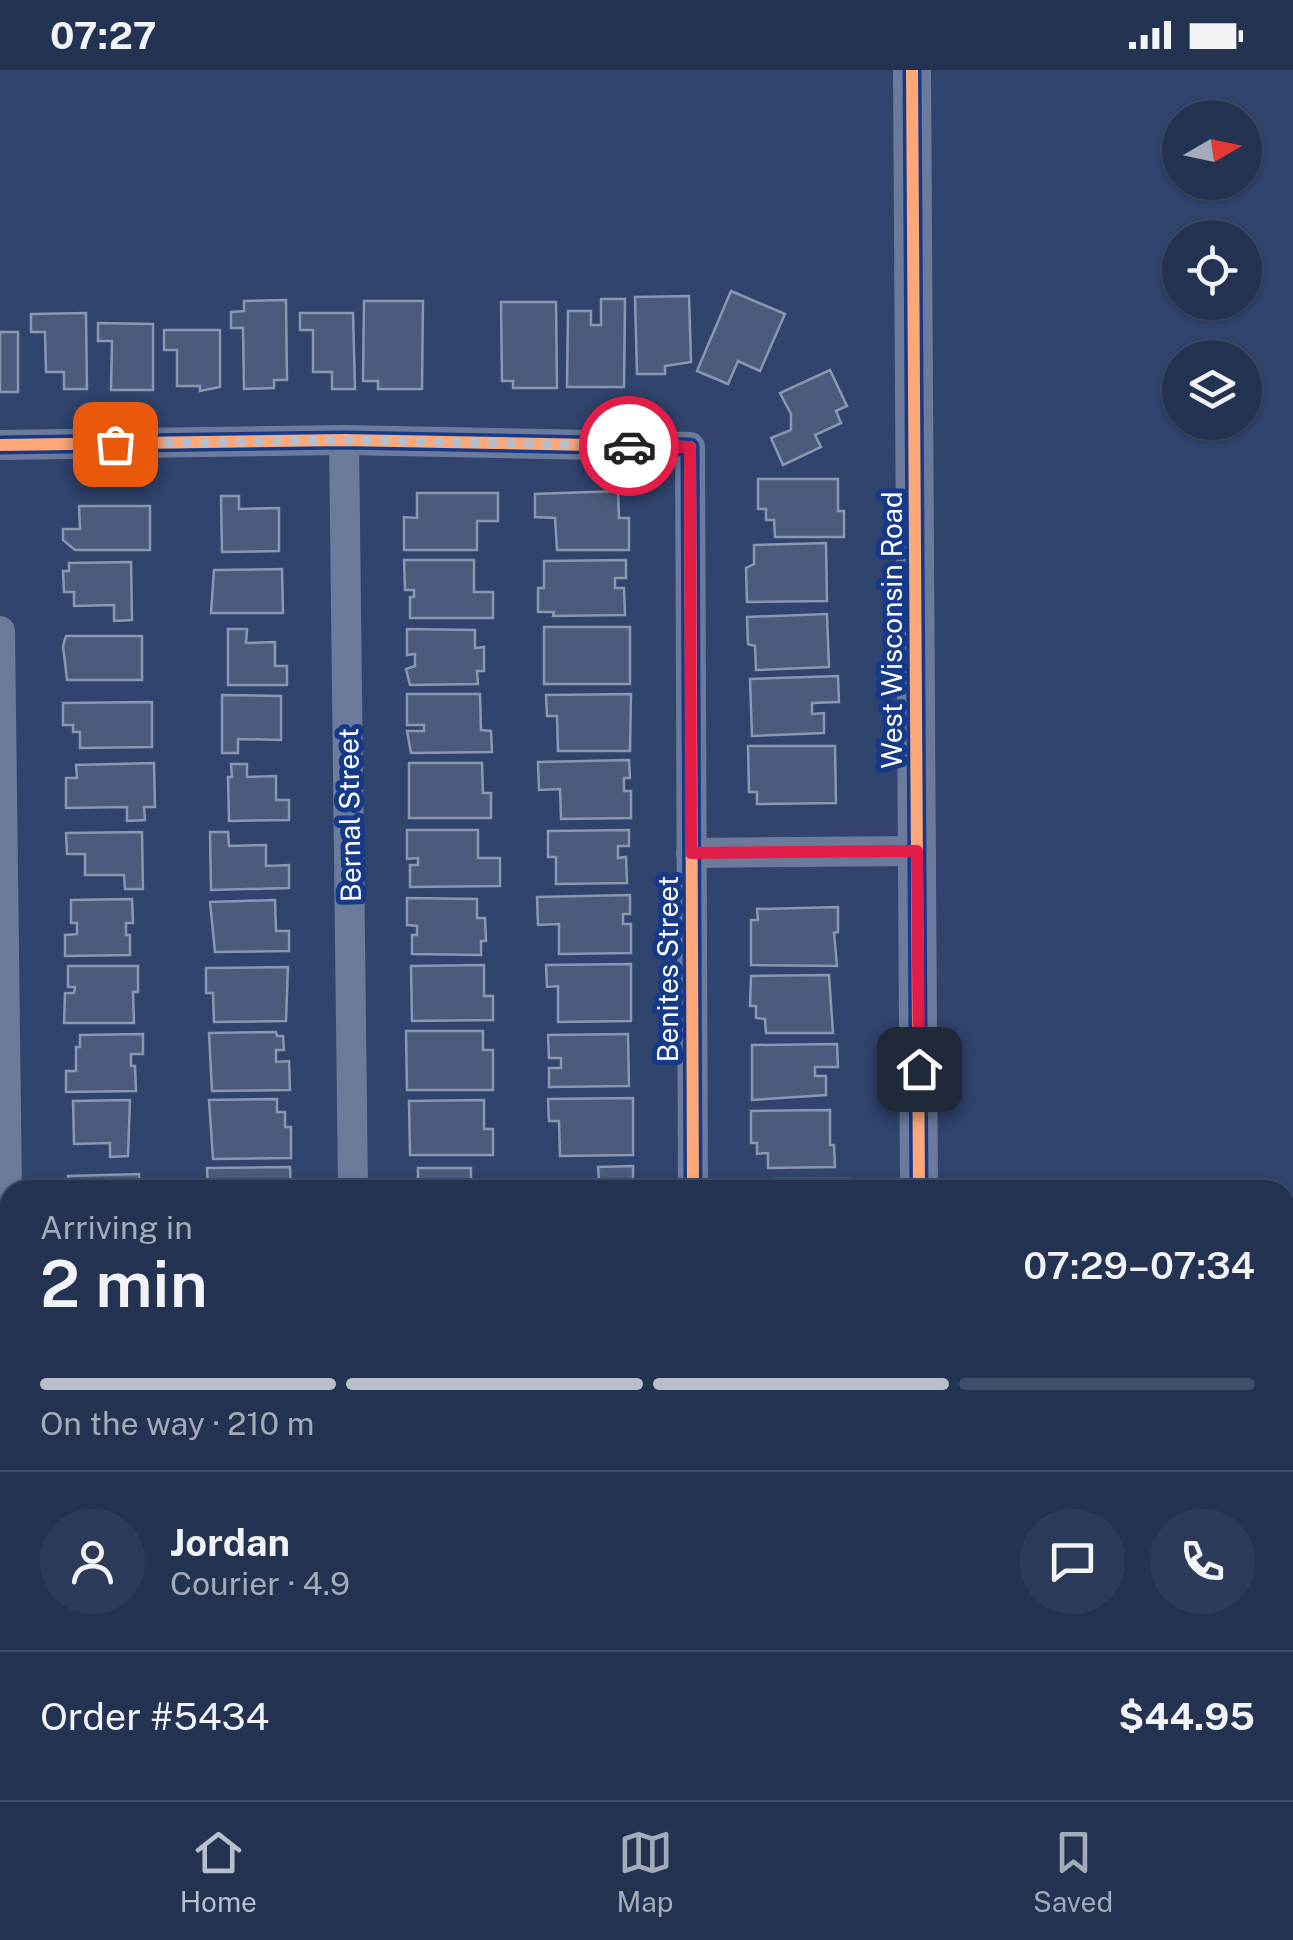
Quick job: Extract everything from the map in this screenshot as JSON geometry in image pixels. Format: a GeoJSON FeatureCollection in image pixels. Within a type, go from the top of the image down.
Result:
{"type":"FeatureCollection","features":[{"type":"Feature","properties":{"kind":"street","name":"West Wisconsin Road"},"geometry":{"type":"LineString","coordinates":[[912,70],[919,1180]]}},
{"type":"Feature","properties":{"kind":"street"},"geometry":{"type":"LineString","coordinates":[[0,445],[344,440]]}},
{"type":"Feature","properties":{"kind":"street","name":"Benites Street"},"geometry":{"type":"LineString","coordinates":[[344,440],[690,447],[692,1180]]}},
{"type":"Feature","properties":{"kind":"street","name":"Bernal Street"},"geometry":{"type":"LineString","coordinates":[[344,440],[353,1180]]}},
{"type":"Feature","properties":{"kind":"street"},"geometry":{"type":"LineString","coordinates":[[0,632],[5,1180]]}},
{"type":"Feature","properties":{"kind":"street"},"geometry":{"type":"LineString","coordinates":[[691,853],[917,851]]}},
{"type":"Feature","properties":{"kind":"building"},"geometry":{"type":"Polygon","coordinates":[[[731,291],[785,314],[760,371],[738,361],[728,384],[697,371],[731,291]]]}},
{"type":"Feature","properties":{"kind":"building"},"geometry":{"type":"Polygon","coordinates":[[[689,296],[691,362],[665,366],[665,374],[637,374],[635,297],[689,296]]]}},
{"type":"Feature","properties":{"kind":"building"},"geometry":{"type":"Polygon","coordinates":[[[601,299],[625,299],[624,387],[567,387],[568,311],[591,311],[591,325],[601,325],[601,299]]]}},
{"type":"Feature","properties":{"kind":"building"},"geometry":{"type":"Polygon","coordinates":[[[286,300],[287,380],[274,380],[274,388],[244,389],[243,328],[231,328],[231,312],[244,311],[244,301],[286,300]]]}},
{"type":"Feature","properties":{"kind":"building"},"geometry":{"type":"Polygon","coordinates":[[[364,301],[423,301],[422,389],[378,389],[378,381],[363,381],[364,301]]]}},
{"type":"Feature","properties":{"kind":"building"},"geometry":{"type":"Polygon","coordinates":[[[501,302],[556,302],[557,388],[513,388],[513,381],[502,381],[501,302]]]}},
{"type":"Feature","properties":{"kind":"building"},"geometry":{"type":"Polygon","coordinates":[[[86,313],[87,389],[64,389],[64,372],[46,372],[45,332],[31,332],[31,314],[86,313]]]}},
{"type":"Feature","properties":{"kind":"building"},"geometry":{"type":"Polygon","coordinates":[[[300,313],[353,313],[355,389],[332,389],[332,372],[313,372],[313,330],[300,330],[300,313]]]}},
{"type":"Feature","properties":{"kind":"building"},"geometry":{"type":"Polygon","coordinates":[[[98,323],[153,324],[153,390],[111,390],[112,341],[98,341],[98,323]]]}},
{"type":"Feature","properties":{"kind":"building"},"geometry":{"type":"Polygon","coordinates":[[[164,330],[220,330],[220,387],[200,391],[200,386],[177,386],[177,350],[164,350],[164,330]]]}},
{"type":"Feature","properties":{"kind":"building"},"geometry":{"type":"Polygon","coordinates":[[[0,332],[18,332],[18,392],[0,392],[0,332]]]}},
{"type":"Feature","properties":{"kind":"building"},"geometry":{"type":"Polygon","coordinates":[[[830,370],[847,406],[836,411],[841,423],[815,435],[821,447],[783,465],[771,438],[791,430],[791,414],[780,393],[830,370]]]}},
{"type":"Feature","properties":{"kind":"building"},"geometry":{"type":"Polygon","coordinates":[[[758,479],[838,479],[838,511],[844,511],[844,537],[775,537],[774,520],[766,520],[766,509],[758,509],[758,479]]]}},
{"type":"Feature","properties":{"kind":"building"},"geometry":{"type":"Polygon","coordinates":[[[618,491],[619,518],[629,518],[629,550],[557,550],[555,518],[535,517],[535,494],[618,491]]]}},
{"type":"Feature","properties":{"kind":"building"},"geometry":{"type":"Polygon","coordinates":[[[417,493],[498,493],[498,521],[477,521],[477,550],[404,550],[404,517],[417,518],[417,493]]]}},
{"type":"Feature","properties":{"kind":"building"},"geometry":{"type":"Polygon","coordinates":[[[221,496],[239,496],[239,509],[279,508],[279,551],[222,552],[221,496]]]}},
{"type":"Feature","properties":{"kind":"building"},"geometry":{"type":"Polygon","coordinates":[[[79,506],[150,506],[150,550],[75,550],[63,540],[63,529],[80,529],[79,506]]]}},
{"type":"Feature","properties":{"kind":"building"},"geometry":{"type":"Polygon","coordinates":[[[826,543],[827,601],[747,602],[746,568],[754,564],[754,545],[826,543]]]}},
{"type":"Feature","properties":{"kind":"building"},"geometry":{"type":"Polygon","coordinates":[[[404,560],[474,560],[474,592],[493,592],[493,618],[410,618],[414,590],[405,590],[404,560]]]}},
{"type":"Feature","properties":{"kind":"building"},"geometry":{"type":"Polygon","coordinates":[[[626,560],[626,578],[615,578],[615,588],[624,588],[625,615],[553,616],[554,612],[538,612],[538,588],[544,588],[544,561],[626,560]]]}},
{"type":"Feature","properties":{"kind":"building"},"geometry":{"type":"Polygon","coordinates":[[[131,562],[132,620],[114,621],[114,605],[74,606],[74,592],[64,592],[63,571],[69,571],[69,563],[131,562]]]}},
{"type":"Feature","properties":{"kind":"building"},"geometry":{"type":"Polygon","coordinates":[[[282,569],[283,613],[211,613],[214,570],[282,569]]]}},
{"type":"Feature","properties":{"kind":"building"},"geometry":{"type":"Polygon","coordinates":[[[827,614],[829,667],[756,670],[755,646],[748,644],[747,617],[827,614]]]}},
{"type":"Feature","properties":{"kind":"building"},"geometry":{"type":"Polygon","coordinates":[[[544,627],[630,627],[630,684],[544,684],[544,627]]]}},
{"type":"Feature","properties":{"kind":"building"},"geometry":{"type":"Polygon","coordinates":[[[228,629],[247,629],[246,643],[275,642],[275,666],[287,666],[287,685],[228,685],[228,629]]]}},
{"type":"Feature","properties":{"kind":"building"},"geometry":{"type":"Polygon","coordinates":[[[407,629],[475,630],[475,648],[484,647],[484,671],[477,671],[478,684],[410,685],[406,669],[415,666],[415,654],[407,655],[407,629]]]}},
{"type":"Feature","properties":{"kind":"building"},"geometry":{"type":"Polygon","coordinates":[[[66,636],[142,636],[142,680],[67,680],[63,646],[66,636]]]}},
{"type":"Feature","properties":{"kind":"building"},"geometry":{"type":"Polygon","coordinates":[[[838,676],[839,702],[812,703],[812,714],[824,713],[824,733],[752,736],[750,679],[838,676]]]}},
{"type":"Feature","properties":{"kind":"building"},"geometry":{"type":"Polygon","coordinates":[[[407,694],[480,694],[481,730],[491,731],[492,752],[411,753],[407,731],[424,731],[424,725],[407,725],[407,694]]]}},
{"type":"Feature","properties":{"kind":"building"},"geometry":{"type":"Polygon","coordinates":[[[631,694],[630,751],[558,751],[557,716],[547,716],[546,695],[631,694]]]}},
{"type":"Feature","properties":{"kind":"building"},"geometry":{"type":"Polygon","coordinates":[[[222,695],[281,696],[281,740],[238,739],[238,753],[222,753],[222,695]]]}},
{"type":"Feature","properties":{"kind":"building"},"geometry":{"type":"Polygon","coordinates":[[[152,702],[152,747],[80,748],[80,732],[73,732],[73,725],[63,725],[63,703],[152,702]]]}},
{"type":"Feature","properties":{"kind":"building"},"geometry":{"type":"Polygon","coordinates":[[[748,746],[835,746],[836,803],[757,804],[757,792],[749,792],[748,746]]]}},
{"type":"Feature","properties":{"kind":"building"},"geometry":{"type":"Polygon","coordinates":[[[629,760],[630,778],[624,778],[624,791],[631,791],[631,818],[561,819],[560,789],[539,790],[538,762],[629,760]]]}},
{"type":"Feature","properties":{"kind":"building"},"geometry":{"type":"Polygon","coordinates":[[[154,763],[155,807],[144,807],[145,820],[127,821],[127,807],[66,808],[66,778],[77,778],[76,765],[154,763]]]}},
{"type":"Feature","properties":{"kind":"building"},"geometry":{"type":"Polygon","coordinates":[[[409,763],[482,763],[483,793],[491,793],[491,818],[409,818],[409,763]]]}},
{"type":"Feature","properties":{"kind":"building"},"geometry":{"type":"Polygon","coordinates":[[[231,764],[247,764],[247,777],[276,776],[276,800],[289,800],[289,820],[229,821],[231,764]]]}},
{"type":"Feature","properties":{"kind":"building"},"geometry":{"type":"Polygon","coordinates":[[[407,830],[478,830],[478,858],[500,858],[500,886],[410,887],[410,865],[418,865],[418,858],[407,859],[407,830]]]}},
{"type":"Feature","properties":{"kind":"building"},"geometry":{"type":"Polygon","coordinates":[[[629,830],[629,846],[618,846],[618,858],[626,857],[627,883],[556,884],[556,857],[548,857],[548,831],[629,830]]]}},
{"type":"Feature","properties":{"kind":"building"},"geometry":{"type":"Polygon","coordinates":[[[142,832],[143,889],[125,889],[124,875],[85,875],[85,854],[67,854],[66,833],[142,832]]]}},
{"type":"Feature","properties":{"kind":"building"},"geometry":{"type":"Polygon","coordinates":[[[210,832],[228,832],[229,846],[266,845],[266,866],[289,865],[289,888],[211,890],[210,832]]]}},
{"type":"Feature","properties":{"kind":"building"},"geometry":{"type":"Polygon","coordinates":[[[630,895],[630,914],[623,914],[623,924],[631,924],[631,953],[559,954],[559,924],[538,925],[537,897],[630,895]]]}},
{"type":"Feature","properties":{"kind":"building"},"geometry":{"type":"Polygon","coordinates":[[[407,898],[477,899],[477,918],[485,918],[486,941],[481,941],[481,955],[412,954],[412,935],[417,935],[417,926],[407,925],[407,898]]]}},
{"type":"Feature","properties":{"kind":"building"},"geometry":{"type":"Polygon","coordinates":[[[132,899],[133,923],[126,923],[130,955],[65,956],[65,935],[77,934],[77,923],[71,923],[71,900],[132,899]]]}},
{"type":"Feature","properties":{"kind":"building"},"geometry":{"type":"Polygon","coordinates":[[[275,900],[276,931],[289,931],[289,951],[215,952],[210,902],[275,900]]]}},
{"type":"Feature","properties":{"kind":"building"},"geometry":{"type":"Polygon","coordinates":[[[838,907],[838,932],[834,933],[837,966],[751,965],[751,920],[758,920],[757,909],[838,907]]]}},
{"type":"Feature","properties":{"kind":"building"},"geometry":{"type":"Polygon","coordinates":[[[631,964],[631,1021],[558,1022],[558,986],[547,987],[546,965],[631,964]]]}},
{"type":"Feature","properties":{"kind":"building"},"geometry":{"type":"Polygon","coordinates":[[[484,965],[484,996],[493,996],[493,1020],[412,1021],[411,966],[484,965]]]}},
{"type":"Feature","properties":{"kind":"building"},"geometry":{"type":"Polygon","coordinates":[[[68,966],[138,966],[138,992],[133,992],[134,1023],[64,1023],[65,993],[74,993],[75,987],[68,987],[68,966]]]}},
{"type":"Feature","properties":{"kind":"building"},"geometry":{"type":"Polygon","coordinates":[[[288,967],[286,1021],[214,1022],[213,993],[206,993],[206,968],[288,967]]]}},
{"type":"Feature","properties":{"kind":"building"},"geometry":{"type":"Polygon","coordinates":[[[829,975],[833,1033],[766,1033],[765,1019],[756,1018],[756,1006],[750,1006],[751,976],[829,975]]]}},
{"type":"Feature","properties":{"kind":"building"},"geometry":{"type":"Polygon","coordinates":[[[406,1031],[483,1031],[483,1050],[493,1050],[493,1090],[407,1090],[406,1031]]]}},
{"type":"Feature","properties":{"kind":"building"},"geometry":{"type":"Polygon","coordinates":[[[276,1032],[283,1036],[284,1050],[276,1050],[276,1062],[289,1061],[290,1090],[212,1091],[209,1033],[276,1032]]]}},
{"type":"Feature","properties":{"kind":"building"},"geometry":{"type":"Polygon","coordinates":[[[143,1034],[143,1054],[131,1054],[136,1091],[66,1092],[66,1071],[76,1071],[80,1035],[143,1034]]]}},
{"type":"Feature","properties":{"kind":"building"},"geometry":{"type":"Polygon","coordinates":[[[628,1034],[629,1086],[549,1087],[549,1068],[561,1068],[561,1058],[549,1058],[548,1035],[628,1034]]]}},
{"type":"Feature","properties":{"kind":"building"},"geometry":{"type":"Polygon","coordinates":[[[837,1044],[838,1067],[815,1067],[815,1076],[826,1076],[826,1095],[752,1100],[752,1045],[837,1044]]]}},
{"type":"Feature","properties":{"kind":"building"},"geometry":{"type":"Polygon","coordinates":[[[633,1098],[633,1155],[560,1156],[559,1121],[549,1121],[548,1099],[633,1098]]]}},
{"type":"Feature","properties":{"kind":"building"},"geometry":{"type":"Polygon","coordinates":[[[277,1099],[277,1112],[285,1112],[285,1127],[291,1127],[291,1158],[213,1159],[209,1100],[277,1099]]]}},
{"type":"Feature","properties":{"kind":"building"},"geometry":{"type":"Polygon","coordinates":[[[130,1100],[128,1156],[110,1157],[110,1143],[74,1144],[73,1101],[130,1100]]]}},
{"type":"Feature","properties":{"kind":"building"},"geometry":{"type":"Polygon","coordinates":[[[484,1100],[484,1129],[493,1129],[493,1155],[410,1155],[409,1101],[484,1100]]]}},
{"type":"Feature","properties":{"kind":"building"},"geometry":{"type":"Polygon","coordinates":[[[830,1110],[830,1145],[834,1145],[835,1167],[768,1168],[768,1153],[757,1154],[757,1143],[751,1143],[751,1111],[830,1110]]]}},
{"type":"Feature","properties":{"kind":"building"},"geometry":{"type":"Polygon","coordinates":[[[633,1166],[633,1180],[599,1180],[598,1167],[633,1166]]]}},
{"type":"Feature","properties":{"kind":"building"},"geometry":{"type":"Polygon","coordinates":[[[290,1167],[291,1180],[208,1180],[207,1168],[290,1167]]]}},
{"type":"Feature","properties":{"kind":"building"},"geometry":{"type":"Polygon","coordinates":[[[418,1168],[471,1168],[471,1180],[418,1180],[418,1168]]]}},
{"type":"Feature","properties":{"kind":"building"},"geometry":{"type":"Polygon","coordinates":[[[139,1174],[139,1180],[68,1180],[68,1176],[139,1174]]]}},
{"type":"Feature","properties":{"kind":"building"},"geometry":{"type":"Polygon","coordinates":[[[776,1179],[848,1179],[848,1180],[776,1179]]]}},
{"type":"Feature","properties":{"kind":"cycle path"},"geometry":{"type":"LineString","coordinates":[[912,70],[919,1180]]}},
{"type":"Feature","properties":{"kind":"cycle path"},"geometry":{"type":"LineString","coordinates":[[0,445],[344,440],[690,447],[693,1180]]}},
{"type":"Feature","properties":{"kind":"way so far"},"geometry":{"type":"LineString","coordinates":[[115,444],[344,440],[629,446]]}},
{"type":"Feature","properties":{"kind":"route"},"geometry":{"type":"LineString","coordinates":[[629,446],[690,447],[691,853],[917,851],[919,1069]]}}]}
